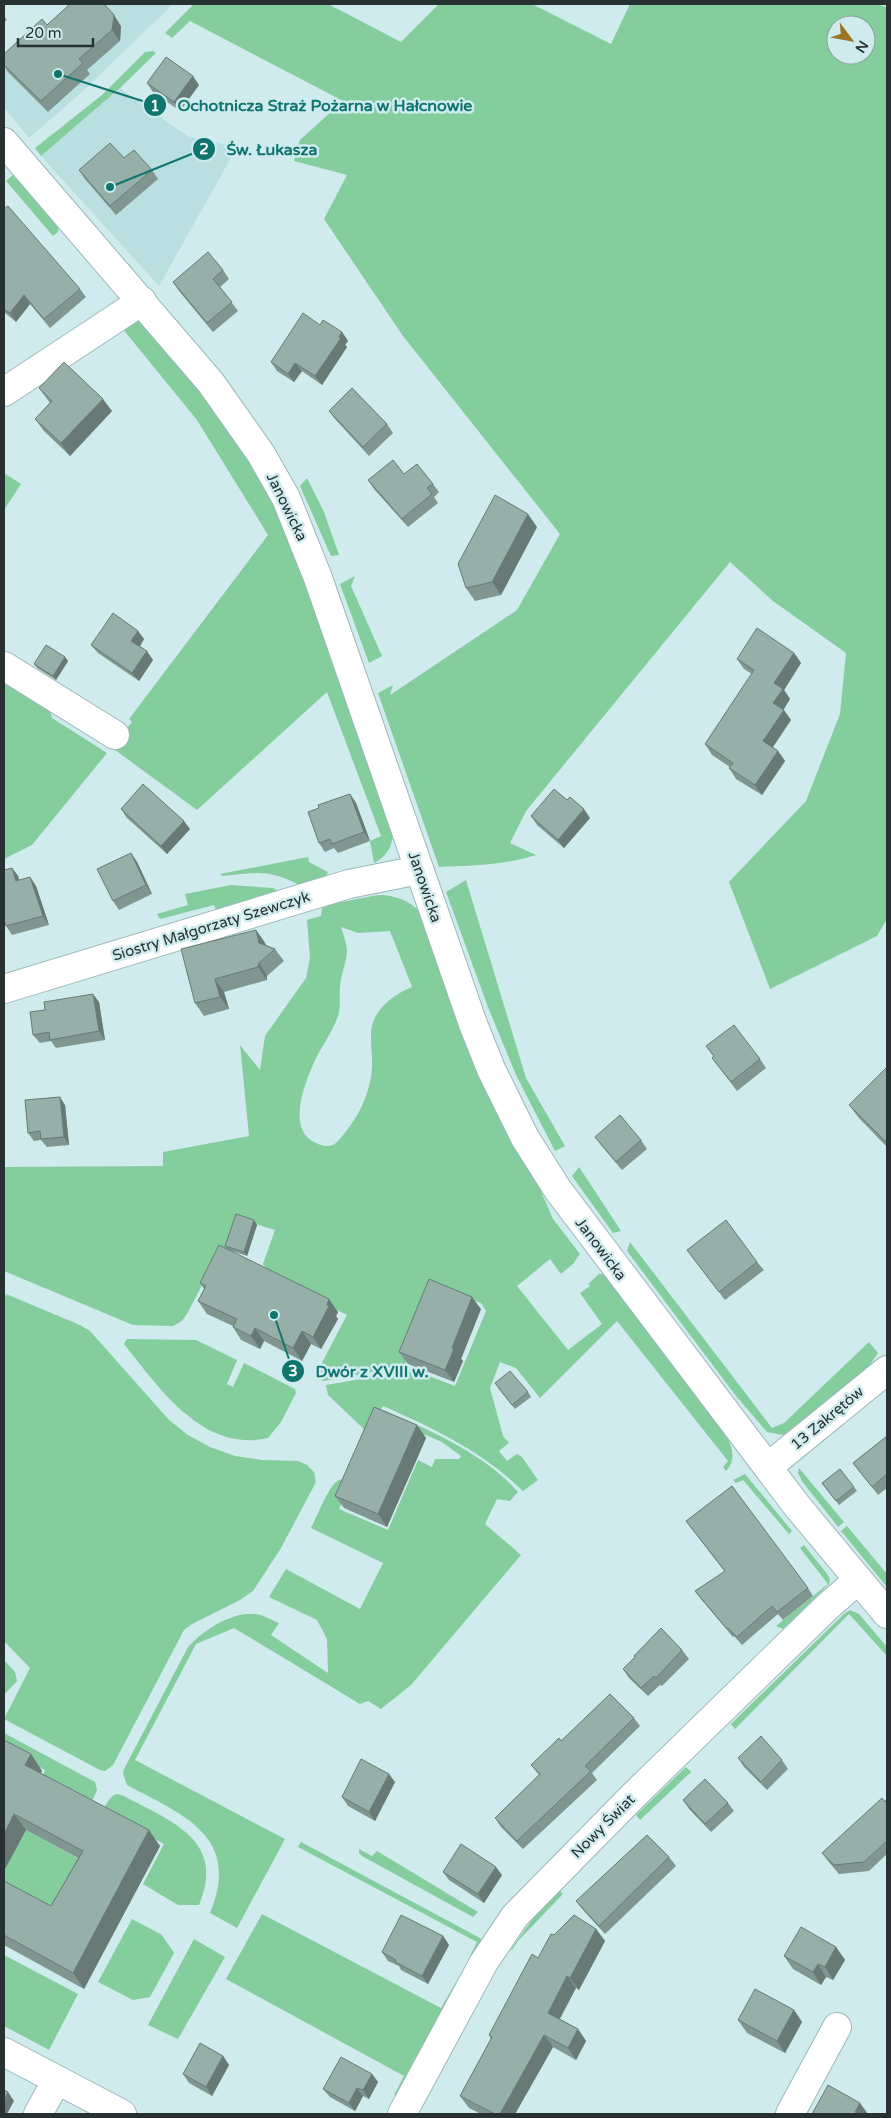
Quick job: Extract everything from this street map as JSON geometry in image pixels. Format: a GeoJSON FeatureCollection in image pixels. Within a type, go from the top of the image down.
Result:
{"type":"FeatureCollection","features":[{"type":"Feature","properties":{"kind":"street","name":"Janowicka"},"geometry":{"type":"LineString","coordinates":[[4,142],[211,383],[261,454],[293,513],[321,585],[473,1024],[491,1069],[525,1138],[558,1190],[606,1256],[798,1506],[887,1614]]}},
{"type":"Feature","properties":{"kind":"street"},"geometry":{"type":"LineString","coordinates":[[4,392],[142,301]]}},
{"type":"Feature","properties":{"kind":"street"},"geometry":{"type":"LineString","coordinates":[[4,666],[115,734]]}},
{"type":"Feature","properties":{"kind":"street","name":"Siostry Małgorzaty Szewczyk"},"geometry":{"type":"LineString","coordinates":[[4,990],[349,884],[419,870]]}},
{"type":"Feature","properties":{"kind":"street","name":"13 Zakrętów"},"geometry":{"type":"LineString","coordinates":[[768,1467],[887,1370]]}},
{"type":"Feature","properties":{"kind":"street","name":"Nowy Świat"},"geometry":{"type":"LineString","coordinates":[[402,2114],[484,1962],[515,1916],[632,1797],[858,1580]]}},
{"type":"Feature","properties":{"kind":"street"},"geometry":{"type":"LineString","coordinates":[[790,2114],[837,2027]]}},
{"type":"Feature","properties":{"kind":"street"},"geometry":{"type":"LineString","coordinates":[[4,2052],[122,2114]]}},
{"type":"Feature","properties":{"kind":"street"},"geometry":{"type":"LineString","coordinates":[[38,2114],[57,2080]]}},
{"type":"Feature","properties":{"kind":"shaded area"},"geometry":{"type":"Polygon","coordinates":[[[71,4],[173,4],[83,91],[29,138],[4,107],[4,62],[71,4]]]}},
{"type":"Feature","properties":{"kind":"shaded area"},"geometry":{"type":"Polygon","coordinates":[[[120,88],[187,136],[237,147],[159,286],[41,156],[120,88]]]}},
{"type":"Feature","properties":{"kind":"green space"},"geometry":{"type":"Polygon","coordinates":[[[194,4],[328,4],[401,42],[439,4],[532,4],[611,44],[630,4],[873,4],[887,7],[887,919],[877,936],[770,989],[729,882],[806,801],[840,714],[846,653],[773,601],[730,562],[526,811],[510,843],[536,855],[500,863],[439,867],[378,693],[393,685],[390,695],[517,610],[560,534],[403,336],[324,219],[347,175],[294,161],[300,140],[343,101],[190,21],[172,38],[165,33],[194,4]]]}},
{"type":"Feature","properties":{"kind":"green space"},"geometry":{"type":"Polygon","coordinates":[[[153,51],[156,53],[120,88],[41,156],[35,148],[102,95],[145,52],[153,51]]]}},
{"type":"Feature","properties":{"kind":"green space"},"geometry":{"type":"Polygon","coordinates":[[[15,173],[59,224],[58,232],[53,236],[6,181],[15,173]]]}},
{"type":"Feature","properties":{"kind":"green space"},"geometry":{"type":"Polygon","coordinates":[[[136,318],[143,321],[211,403],[247,453],[290,533],[393,835],[388,851],[374,863],[370,841],[381,836],[327,692],[197,810],[111,747],[132,722],[129,719],[268,535],[197,420],[122,328],[136,318]]]}},
{"type":"Feature","properties":{"kind":"green space"},"geometry":{"type":"Polygon","coordinates":[[[4,473],[21,484],[4,510],[4,473]]]}},
{"type":"Feature","properties":{"kind":"green space"},"geometry":{"type":"Polygon","coordinates":[[[307,478],[324,512],[339,555],[331,556],[300,486],[307,478]]]}},
{"type":"Feature","properties":{"kind":"green space"},"geometry":{"type":"Polygon","coordinates":[[[355,576],[351,586],[382,656],[369,663],[340,584],[355,576]]]}},
{"type":"Feature","properties":{"kind":"green space"},"geometry":{"type":"Polygon","coordinates":[[[4,675],[48,703],[52,718],[107,753],[32,845],[4,859],[4,675]]]}},
{"type":"Feature","properties":{"kind":"green space"},"geometry":{"type":"Polygon","coordinates":[[[308,857],[309,862],[328,872],[326,876],[301,886],[271,874],[254,873],[222,876],[220,874],[308,857]]]}},
{"type":"Feature","properties":{"kind":"green space"},"geometry":{"type":"Polygon","coordinates":[[[466,880],[526,1078],[565,1146],[555,1151],[516,1075],[488,1007],[446,892],[466,880]]]}},
{"type":"Feature","properties":{"kind":"green space"},"geometry":{"type":"Polygon","coordinates":[[[231,885],[273,888],[278,891],[278,894],[217,912],[214,905],[160,919],[157,914],[188,905],[185,894],[231,885]]]}},
{"type":"Feature","properties":{"kind":"green space"},"geometry":{"type":"Polygon","coordinates":[[[383,895],[407,902],[420,913],[553,1219],[580,1254],[573,1264],[561,1274],[550,1259],[517,1286],[568,1350],[602,1324],[580,1293],[590,1286],[588,1284],[599,1274],[604,1274],[719,1423],[729,1441],[732,1453],[730,1465],[726,1471],[723,1467],[728,1461],[617,1321],[540,1398],[516,1368],[500,1362],[490,1388],[503,1436],[509,1443],[499,1451],[507,1461],[517,1454],[522,1457],[538,1480],[523,1491],[492,1464],[458,1442],[383,1406],[371,1429],[367,1432],[328,1395],[326,1385],[413,1370],[455,1386],[486,1311],[481,1303],[437,1290],[405,1366],[323,1381],[315,1376],[347,1315],[274,1279],[263,1264],[275,1230],[239,1219],[228,1250],[218,1255],[188,1312],[182,1321],[173,1326],[133,1325],[4,1271],[4,1167],[163,1166],[163,1152],[249,1136],[240,1045],[260,1070],[265,1036],[306,978],[310,958],[307,920],[321,916],[322,908],[331,904],[383,895]],[[341,927],[347,949],[340,986],[339,1013],[312,1067],[301,1100],[300,1122],[303,1132],[310,1140],[323,1146],[332,1145],[338,1141],[362,1106],[371,1076],[371,1036],[374,1019],[390,1000],[412,987],[390,931],[358,933],[341,927]]]}},
{"type":"Feature","properties":{"kind":"green space"},"geometry":{"type":"Polygon","coordinates":[[[579,1167],[621,1231],[613,1233],[572,1176],[579,1167]]]}},
{"type":"Feature","properties":{"kind":"green space"},"geometry":{"type":"Polygon","coordinates":[[[630,1242],[772,1428],[784,1423],[869,1342],[878,1353],[867,1369],[806,1426],[801,1421],[783,1435],[767,1432],[736,1396],[627,1251],[630,1242]]]}},
{"type":"Feature","properties":{"kind":"green space"},"geometry":{"type":"Polygon","coordinates":[[[6,1294],[90,1331],[169,1420],[188,1435],[210,1447],[235,1456],[262,1460],[298,1461],[307,1465],[314,1472],[316,1482],[281,1548],[253,1591],[184,1630],[113,1765],[105,1771],[4,1719],[30,1668],[4,1641],[4,1299],[6,1294]]]}},
{"type":"Feature","properties":{"kind":"green space"},"geometry":{"type":"Polygon","coordinates":[[[127,1339],[196,1340],[237,1360],[227,1384],[233,1387],[244,1363],[295,1389],[296,1393],[281,1422],[268,1438],[245,1440],[223,1436],[203,1426],[168,1397],[124,1344],[127,1339]]]}},
{"type":"Feature","properties":{"kind":"green space"},"geometry":{"type":"Polygon","coordinates":[[[384,1410],[438,1435],[473,1454],[504,1478],[518,1492],[510,1501],[497,1499],[485,1524],[521,1555],[411,1685],[381,1709],[368,1701],[360,1704],[234,1628],[196,1644],[135,1760],[285,1839],[237,1928],[210,1913],[218,1887],[218,1865],[213,1847],[202,1831],[186,1818],[127,1785],[123,1774],[124,1769],[187,1649],[200,1636],[217,1624],[245,1614],[257,1614],[279,1623],[271,1635],[328,1673],[327,1639],[317,1620],[269,1597],[286,1569],[360,1609],[383,1563],[311,1528],[329,1491],[340,1480],[352,1482],[339,1509],[388,1530],[418,1460],[432,1467],[435,1459],[459,1459],[461,1456],[442,1442],[382,1416],[384,1410]]]}},
{"type":"Feature","properties":{"kind":"green space"},"geometry":{"type":"Polygon","coordinates":[[[799,1468],[844,1522],[838,1527],[802,1481],[798,1473],[799,1468]]]}},
{"type":"Feature","properties":{"kind":"green space"},"geometry":{"type":"Polygon","coordinates":[[[745,1474],[792,1531],[789,1534],[743,1480],[736,1483],[733,1480],[745,1474]]]}},
{"type":"Feature","properties":{"kind":"green space"},"geometry":{"type":"Polygon","coordinates":[[[847,1526],[887,1574],[887,1587],[841,1531],[847,1526]]]}},
{"type":"Feature","properties":{"kind":"green space"},"geometry":{"type":"Polygon","coordinates":[[[804,1545],[828,1575],[829,1584],[783,1629],[776,1626],[828,1584],[800,1548],[804,1545]]]}},
{"type":"Feature","properties":{"kind":"green space"},"geometry":{"type":"Polygon","coordinates":[[[850,1610],[859,1614],[887,1647],[887,1656],[849,1614],[735,1729],[731,1724],[850,1610]]]}},
{"type":"Feature","properties":{"kind":"green space"},"geometry":{"type":"Polygon","coordinates":[[[4,1660],[15,1672],[17,1681],[4,1695],[4,1660]]]}},
{"type":"Feature","properties":{"kind":"green space"},"geometry":{"type":"Polygon","coordinates":[[[4,1733],[95,1782],[97,1790],[91,1804],[42,1778],[45,1770],[4,1747],[4,1733]]]}},
{"type":"Feature","properties":{"kind":"green space"},"geometry":{"type":"Polygon","coordinates":[[[686,1767],[691,1772],[640,1820],[636,1815],[686,1767]]]}},
{"type":"Feature","properties":{"kind":"green space"},"geometry":{"type":"Polygon","coordinates":[[[117,1794],[159,1814],[175,1824],[200,1849],[206,1864],[206,1883],[199,1905],[178,1905],[143,1884],[164,1844],[103,1811],[110,1799],[117,1794]]]}},
{"type":"Feature","properties":{"kind":"green space"},"geometry":{"type":"Polygon","coordinates":[[[26,1830],[94,1867],[62,1922],[4,1892],[4,1871],[26,1830]]]}},
{"type":"Feature","properties":{"kind":"green space"},"geometry":{"type":"Polygon","coordinates":[[[301,1842],[480,1938],[483,1942],[476,1956],[470,1956],[477,1942],[298,1847],[301,1842]]]}},
{"type":"Feature","properties":{"kind":"green space"},"geometry":{"type":"Polygon","coordinates":[[[359,1849],[372,1856],[377,1851],[478,1912],[473,1917],[362,1856],[359,1853],[359,1849]]]}},
{"type":"Feature","properties":{"kind":"green space"},"geometry":{"type":"Polygon","coordinates":[[[559,1890],[563,1894],[518,1941],[512,1950],[511,1949],[534,1917],[559,1890]]]}},
{"type":"Feature","properties":{"kind":"green space"},"geometry":{"type":"Polygon","coordinates":[[[262,1914],[441,2008],[456,1982],[458,1987],[401,2095],[394,2095],[404,2076],[226,1979],[262,1914]]]}},
{"type":"Feature","properties":{"kind":"green space"},"geometry":{"type":"Polygon","coordinates":[[[132,1919],[162,1935],[174,1953],[150,1997],[133,2000],[98,1982],[132,1919]]]}},
{"type":"Feature","properties":{"kind":"green space"},"geometry":{"type":"Polygon","coordinates":[[[194,1939],[225,1957],[178,2039],[148,2025],[194,1939]]]}},
{"type":"Feature","properties":{"kind":"green space"},"geometry":{"type":"Polygon","coordinates":[[[4,1955],[78,1994],[49,2050],[4,2026],[4,1955]]]}},
{"type":"Feature","properties":{"kind":"building"},"geometry":{"type":"Polygon","coordinates":[[[70,4],[104,4],[114,15],[112,30],[79,59],[83,63],[41,101],[4,65],[4,54],[42,19],[47,25],[70,4]]]}},
{"type":"Feature","properties":{"kind":"building"},"geometry":{"type":"Polygon","coordinates":[[[166,57],[193,76],[174,102],[147,83],[166,57]]]}},
{"type":"Feature","properties":{"kind":"building"},"geometry":{"type":"Polygon","coordinates":[[[110,143],[124,158],[134,150],[152,170],[110,206],[79,170],[110,143]]]}},
{"type":"Feature","properties":{"kind":"building"},"geometry":{"type":"Polygon","coordinates":[[[8,206],[80,289],[44,319],[24,295],[10,313],[4,309],[4,209],[8,206]]]}},
{"type":"Feature","properties":{"kind":"building"},"geometry":{"type":"Polygon","coordinates":[[[208,252],[223,270],[213,279],[232,302],[207,323],[173,282],[208,252]]]}},
{"type":"Feature","properties":{"kind":"building"},"geometry":{"type":"Polygon","coordinates":[[[303,313],[320,325],[323,320],[342,332],[339,337],[341,338],[315,376],[295,363],[288,374],[271,362],[303,313]]]}},
{"type":"Feature","properties":{"kind":"building"},"geometry":{"type":"Polygon","coordinates":[[[64,362],[103,399],[61,443],[35,419],[52,401],[39,388],[64,362]]]}},
{"type":"Feature","properties":{"kind":"building"},"geometry":{"type":"Polygon","coordinates":[[[352,388],[387,424],[363,447],[329,411],[352,388]]]}},
{"type":"Feature","properties":{"kind":"building"},"geometry":{"type":"Polygon","coordinates":[[[393,460],[404,474],[417,464],[433,484],[427,488],[432,494],[402,519],[368,480],[393,460]]]}},
{"type":"Feature","properties":{"kind":"building"},"geometry":{"type":"Polygon","coordinates":[[[495,495],[528,514],[492,582],[466,588],[458,564],[495,495]]]}},
{"type":"Feature","properties":{"kind":"building"},"geometry":{"type":"Polygon","coordinates":[[[113,613],[138,631],[131,641],[147,651],[132,673],[91,645],[113,613]]]}},
{"type":"Feature","properties":{"kind":"building"},"geometry":{"type":"Polygon","coordinates":[[[757,628],[794,653],[774,683],[783,689],[773,703],[784,710],[763,741],[778,751],[755,785],[729,768],[733,763],[705,744],[754,670],[737,659],[757,628]]]}},
{"type":"Feature","properties":{"kind":"building"},"geometry":{"type":"Polygon","coordinates":[[[46,645],[65,657],[53,676],[34,664],[46,645]]]}},
{"type":"Feature","properties":{"kind":"building"},"geometry":{"type":"Polygon","coordinates":[[[143,784],[184,821],[161,846],[121,809],[143,784]]]}},
{"type":"Feature","properties":{"kind":"building"},"geometry":{"type":"Polygon","coordinates":[[[554,789],[567,800],[570,797],[584,809],[558,840],[531,816],[554,789]]]}},
{"type":"Feature","properties":{"kind":"building"},"geometry":{"type":"Polygon","coordinates":[[[350,794],[364,832],[332,844],[330,839],[319,843],[308,812],[319,808],[318,805],[350,794]]]}},
{"type":"Feature","properties":{"kind":"building"},"geometry":{"type":"Polygon","coordinates":[[[131,853],[146,885],[113,901],[97,869],[131,853]]]}},
{"type":"Feature","properties":{"kind":"building"},"geometry":{"type":"Polygon","coordinates":[[[12,868],[16,881],[30,877],[43,916],[6,926],[4,919],[4,870],[12,868]]]}},
{"type":"Feature","properties":{"kind":"building"},"geometry":{"type":"Polygon","coordinates":[[[256,930],[259,943],[275,949],[259,963],[258,967],[215,979],[220,997],[195,1003],[181,949],[256,930]]]}},
{"type":"Feature","properties":{"kind":"building"},"geometry":{"type":"Polygon","coordinates":[[[93,994],[99,1031],[50,1040],[49,1032],[33,1035],[30,1012],[45,1010],[44,1002],[93,994]]]}},
{"type":"Feature","properties":{"kind":"building"},"geometry":{"type":"Polygon","coordinates":[[[734,1025],[760,1059],[731,1082],[712,1058],[714,1056],[706,1046],[734,1025]]]}},
{"type":"Feature","properties":{"kind":"building"},"geometry":{"type":"Polygon","coordinates":[[[887,1067],[887,1143],[849,1105],[887,1067]]]}},
{"type":"Feature","properties":{"kind":"building"},"geometry":{"type":"Polygon","coordinates":[[[60,1097],[64,1137],[41,1139],[40,1131],[28,1133],[25,1100],[60,1097]]]}},
{"type":"Feature","properties":{"kind":"building"},"geometry":{"type":"Polygon","coordinates":[[[620,1115],[641,1140],[616,1162],[595,1137],[620,1115]]]}},
{"type":"Feature","properties":{"kind":"building"},"geometry":{"type":"Polygon","coordinates":[[[236,1214],[254,1220],[244,1252],[225,1246],[236,1214]]]}},
{"type":"Feature","properties":{"kind":"building"},"geometry":{"type":"Polygon","coordinates":[[[726,1220],[757,1262],[719,1292],[687,1250],[726,1220]]]}},
{"type":"Feature","properties":{"kind":"building"},"geometry":{"type":"Polygon","coordinates":[[[219,1245],[329,1299],[327,1305],[329,1306],[313,1337],[302,1331],[293,1348],[255,1328],[251,1336],[233,1327],[237,1319],[198,1301],[206,1286],[200,1283],[219,1245]]]}},
{"type":"Feature","properties":{"kind":"building"},"geometry":{"type":"Polygon","coordinates":[[[429,1279],[472,1297],[445,1370],[399,1352],[429,1279]]]}},
{"type":"Feature","properties":{"kind":"building"},"geometry":{"type":"Polygon","coordinates":[[[510,1371],[528,1392],[512,1405],[495,1383],[510,1371]]]}},
{"type":"Feature","properties":{"kind":"building"},"geometry":{"type":"Polygon","coordinates":[[[374,1407],[417,1425],[378,1514],[335,1496],[374,1407]]]}},
{"type":"Feature","properties":{"kind":"building"},"geometry":{"type":"Polygon","coordinates":[[[887,1436],[887,1474],[872,1487],[853,1463],[887,1436]]]}},
{"type":"Feature","properties":{"kind":"building"},"geometry":{"type":"Polygon","coordinates":[[[840,1469],[854,1487],[836,1501],[822,1483],[840,1469]]]}},
{"type":"Feature","properties":{"kind":"building"},"geometry":{"type":"Polygon","coordinates":[[[732,1486],[808,1588],[777,1612],[772,1606],[737,1637],[727,1629],[695,1591],[725,1571],[686,1521],[732,1486]]]}},
{"type":"Feature","properties":{"kind":"building"},"geometry":{"type":"Polygon","coordinates":[[[661,1628],[682,1650],[656,1678],[654,1676],[641,1688],[623,1669],[661,1628]]]}},
{"type":"Feature","properties":{"kind":"building"},"geometry":{"type":"Polygon","coordinates":[[[610,1694],[634,1718],[585,1766],[591,1771],[517,1841],[495,1818],[540,1774],[531,1765],[559,1738],[561,1741],[610,1694]]]}},
{"type":"Feature","properties":{"kind":"building"},"geometry":{"type":"Polygon","coordinates":[[[761,1736],[782,1760],[761,1782],[738,1758],[761,1736]]]}},
{"type":"Feature","properties":{"kind":"building"},"geometry":{"type":"Polygon","coordinates":[[[4,1740],[31,1754],[25,1765],[149,1830],[73,1973],[4,1935],[4,1881],[51,1906],[83,1851],[14,1814],[4,1834],[4,1740]]]}},
{"type":"Feature","properties":{"kind":"building"},"geometry":{"type":"Polygon","coordinates":[[[361,1759],[389,1774],[369,1812],[342,1797],[361,1759]]]}},
{"type":"Feature","properties":{"kind":"building"},"geometry":{"type":"Polygon","coordinates":[[[705,1779],[728,1803],[705,1824],[683,1800],[705,1779]]]}},
{"type":"Feature","properties":{"kind":"building"},"geometry":{"type":"Polygon","coordinates":[[[882,1798],[885,1802],[887,1799],[887,1841],[864,1862],[834,1865],[822,1853],[882,1798]]]}},
{"type":"Feature","properties":{"kind":"building"},"geometry":{"type":"Polygon","coordinates":[[[647,1835],[669,1857],[599,1926],[576,1901],[647,1835]]]}},
{"type":"Feature","properties":{"kind":"building"},"geometry":{"type":"Polygon","coordinates":[[[461,1844],[496,1867],[478,1894],[443,1872],[461,1844]]]}},
{"type":"Feature","properties":{"kind":"building"},"geometry":{"type":"Polygon","coordinates":[[[401,1915],[443,1936],[422,1976],[395,1962],[396,1960],[382,1952],[401,1915]]]}},
{"type":"Feature","properties":{"kind":"building"},"geometry":{"type":"Polygon","coordinates":[[[574,1915],[596,1929],[570,1978],[567,1976],[548,2013],[578,2029],[568,2048],[544,2035],[500,2114],[495,2114],[460,2096],[492,2037],[489,2035],[532,1954],[538,1958],[551,1934],[554,1935],[574,1915]]]}},
{"type":"Feature","properties":{"kind":"building"},"geometry":{"type":"Polygon","coordinates":[[[801,1927],[836,1947],[825,1967],[818,1964],[813,1972],[784,1956],[801,1927]]]}},
{"type":"Feature","properties":{"kind":"building"},"geometry":{"type":"Polygon","coordinates":[[[755,1989],[794,2010],[777,2041],[738,2020],[755,1989]]]}},
{"type":"Feature","properties":{"kind":"building"},"geometry":{"type":"Polygon","coordinates":[[[200,2043],[223,2056],[206,2087],[183,2074],[200,2043]]]}},
{"type":"Feature","properties":{"kind":"building"},"geometry":{"type":"Polygon","coordinates":[[[341,2057],[372,2074],[363,2090],[357,2088],[349,2103],[323,2089],[341,2057]]]}},
{"type":"Feature","properties":{"kind":"building"},"geometry":{"type":"Polygon","coordinates":[[[828,2085],[860,2103],[855,2112],[860,2114],[812,2114],[828,2085]]]}},
{"type":"Feature","properties":{"kind":"building"},"geometry":{"type":"Polygon","coordinates":[[[4,2090],[8,2092],[4,2101],[4,2090]]]}},
{"type":"Feature","properties":{"kind":"place","name":"Ochotnicza Straż Pożarna w Hałcnowie"},"geometry":{"type":"Point","coordinates":[58,74]}},
{"type":"Feature","properties":{"kind":"place","name":"Św. Łukasza"},"geometry":{"type":"Point","coordinates":[110,187]}},
{"type":"Feature","properties":{"kind":"place","name":"Dwór z XVIII w."},"geometry":{"type":"Point","coordinates":[274,1315]}}]}
